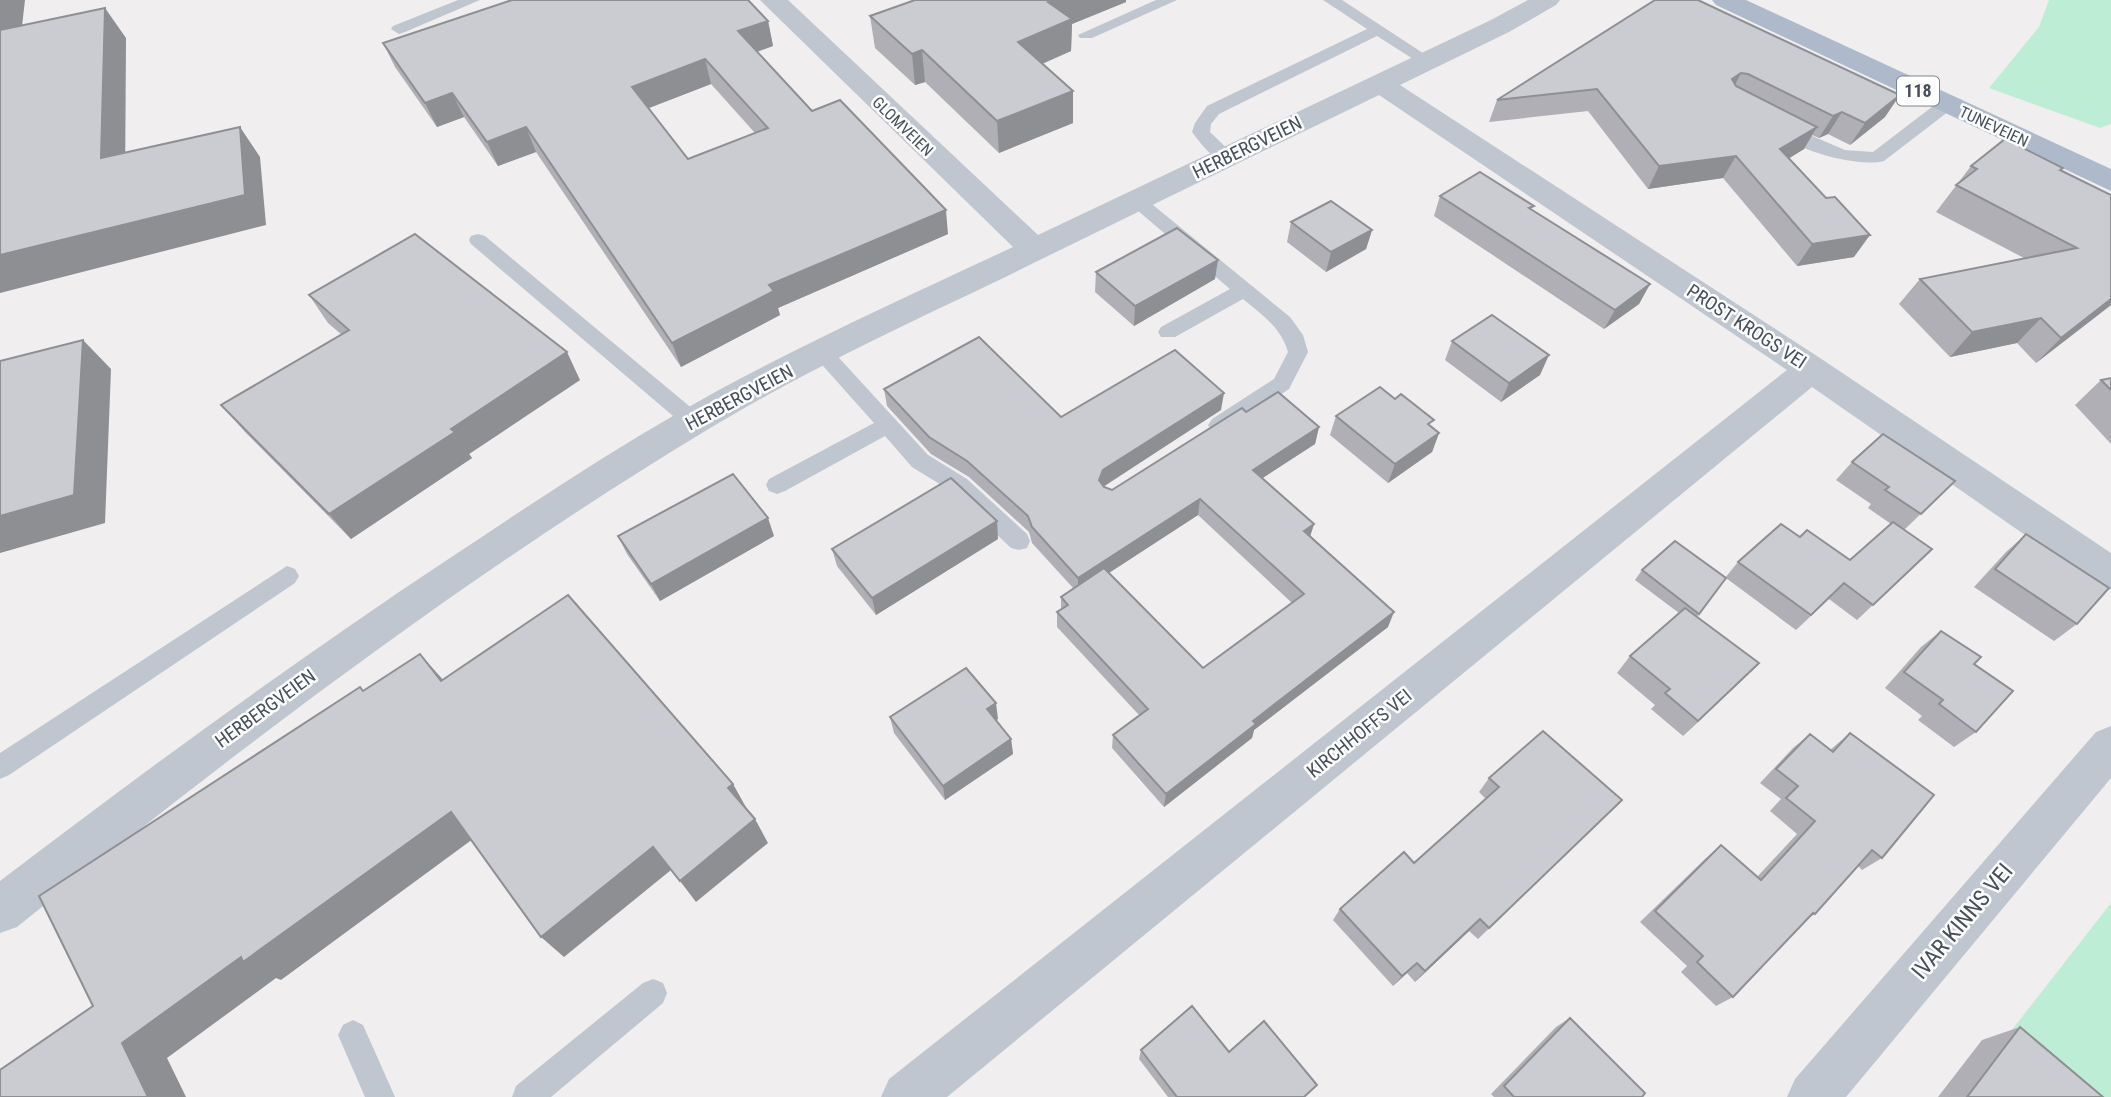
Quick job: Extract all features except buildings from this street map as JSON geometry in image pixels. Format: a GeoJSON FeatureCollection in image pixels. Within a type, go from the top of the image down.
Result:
{"type":"FeatureCollection","features":[{"type":"Feature","properties":{"kind":"main road","name":"TUNEVEIEN"},"geometry":{"type":"LineString","coordinates":[[1725,0],[2111,181]]}},
{"type":"Feature","properties":{"kind":"street","name":"GLOMVEIEN"},"geometry":{"type":"LineString","coordinates":[[773,0],[1034,249]]}},
{"type":"Feature","properties":{"kind":"street","name":"HERBERGVEIEN"},"geometry":{"type":"LineString","coordinates":[[0,910],[160,785],[346,649],[579,491],[693,421],[823,353],[1427,61],[1547,0]]}},
{"type":"Feature","properties":{"kind":"street","name":"PROST KROGS VEI"},"geometry":{"type":"LineString","coordinates":[[1380,83],[1811,369],[2111,574]]}},
{"type":"Feature","properties":{"kind":"street","name":"KIRCHHOFFS VEI"},"geometry":{"type":"LineString","coordinates":[[907,1097],[1811,369]]}},
{"type":"Feature","properties":{"kind":"street","name":"IVAR KINNS VEI"},"geometry":{"type":"LineString","coordinates":[[1813,1097],[2111,746]]}},
{"type":"Feature","properties":{"kind":"lane"},"geometry":{"type":"LineString","coordinates":[[399,29],[472,0]]}},
{"type":"Feature","properties":{"kind":"lane"},"geometry":{"type":"LineString","coordinates":[[1086,35],[1169,0]]}},
{"type":"Feature","properties":{"kind":"lane"},"geometry":{"type":"LineString","coordinates":[[1331,0],[1427,61]]}},
{"type":"Feature","properties":{"kind":"lane"},"geometry":{"type":"LineString","coordinates":[[1227,157],[1207,141],[1201,132],[1203,123],[1213,110],[1378,30]]}},
{"type":"Feature","properties":{"kind":"lane"},"geometry":{"type":"LineString","coordinates":[[1768,121],[1829,152],[1867,159],[1878,157],[1947,104]]}},
{"type":"Feature","properties":{"kind":"lane"},"geometry":{"type":"LineString","coordinates":[[1136,200],[1283,322],[1293,335],[1298,352],[1282,384],[1202,436]]}},
{"type":"Feature","properties":{"kind":"lane"},"geometry":{"type":"LineString","coordinates":[[478,240],[693,421]]}},
{"type":"Feature","properties":{"kind":"lane"},"geometry":{"type":"LineString","coordinates":[[1168,332],[1243,290]]}},
{"type":"Feature","properties":{"kind":"lane"},"geometry":{"type":"LineString","coordinates":[[823,353],[920,461],[959,485],[1019,541]]}},
{"type":"Feature","properties":{"kind":"lane"},"geometry":{"type":"LineString","coordinates":[[777,485],[888,425]]}},
{"type":"Feature","properties":{"kind":"lane"},"geometry":{"type":"LineString","coordinates":[[0,767],[287,576]]}},
{"type":"Feature","properties":{"kind":"lane"},"geometry":{"type":"LineString","coordinates":[[527,1097],[653,993]]}},
{"type":"Feature","properties":{"kind":"lane"},"geometry":{"type":"LineString","coordinates":[[353,1035],[380,1097]]}},
{"type":"Feature","properties":{"kind":"green space"},"geometry":{"type":"Polygon","coordinates":[[[2049,0],[2111,0],[2111,124],[2100,128],[1989,88],[2039,27],[2049,0]]]}},
{"type":"Feature","properties":{"kind":"green space"},"geometry":{"type":"Polygon","coordinates":[[[2111,903],[2111,1097],[2053,1097],[1997,1049],[2111,903]]]}}]}
